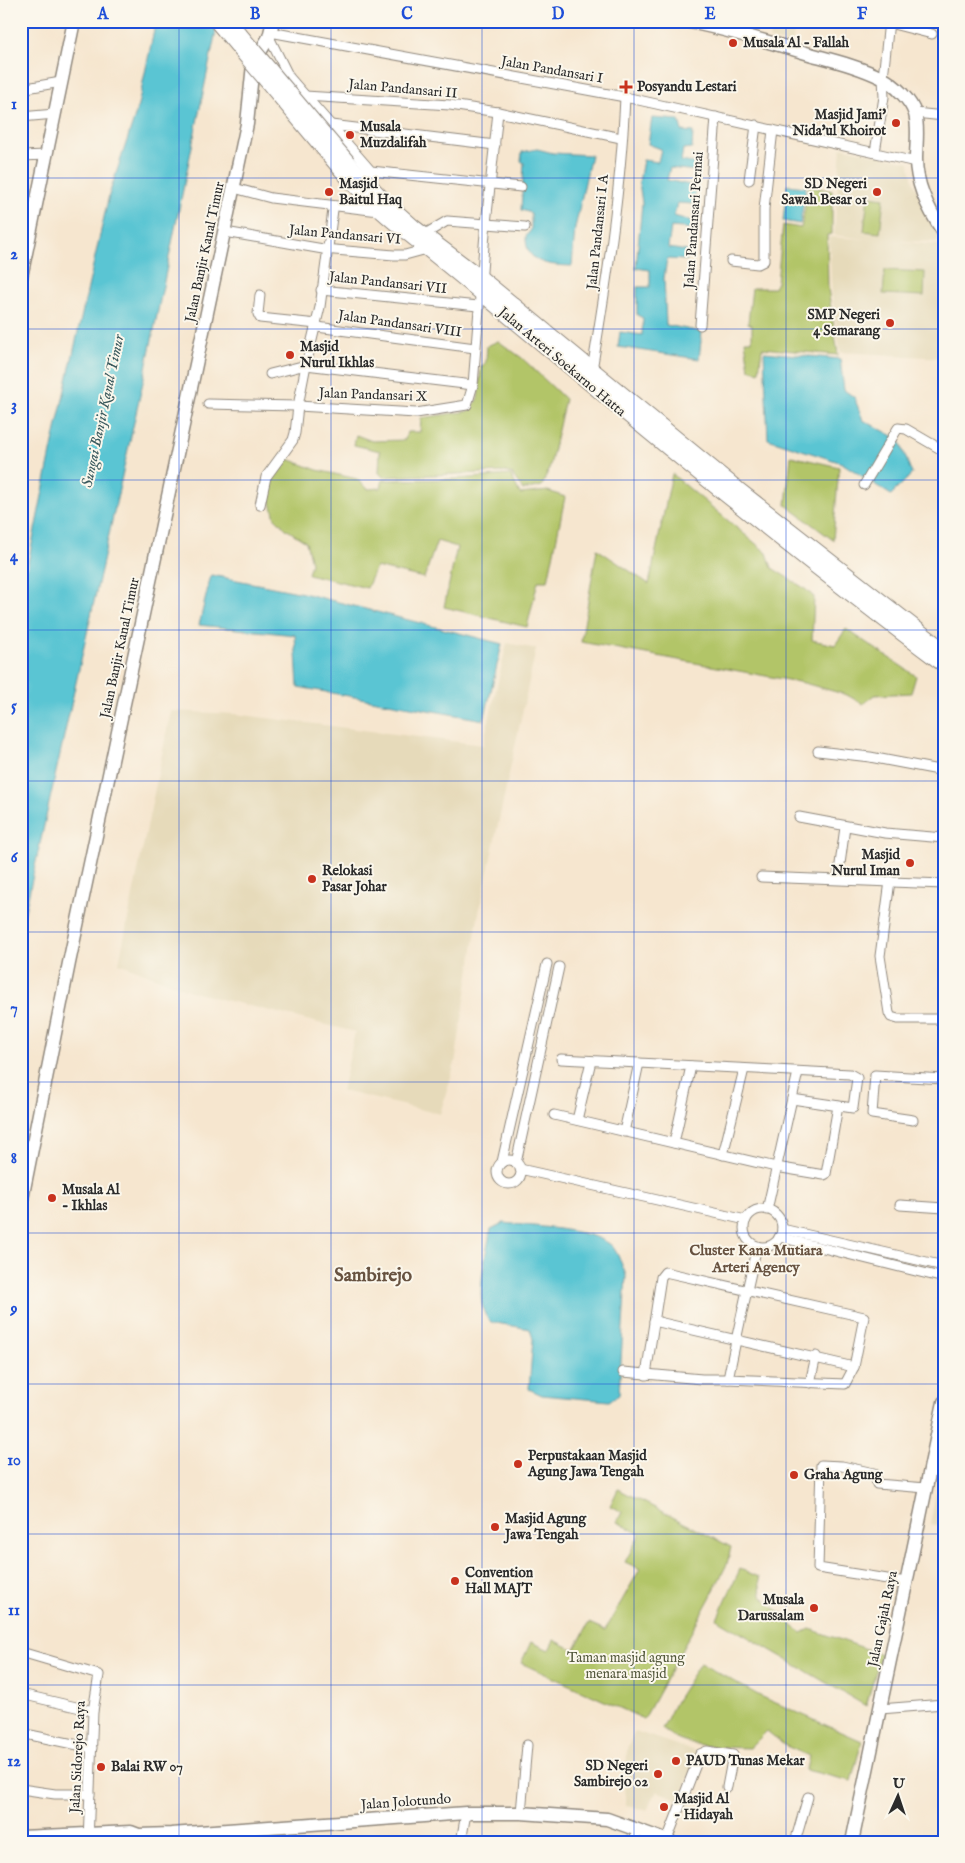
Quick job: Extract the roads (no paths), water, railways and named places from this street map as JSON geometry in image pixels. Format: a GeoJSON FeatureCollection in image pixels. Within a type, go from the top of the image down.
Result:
{"type":"FeatureCollection","features":[{"type":"Feature","properties":{"kind":"main road","name":"Jalan Arteri Soekarno Hatta"},"geometry":{"type":"LineString","coordinates":[[216,21],[344,166],[738,489],[944,650]]}},
{"type":"Feature","properties":{"kind":"main road","name":"Jalan Arteri Soekarno Hatta"},"geometry":{"type":"LineString","coordinates":[[229,21],[379,211],[427,249],[479,299],[944,665]]}},
{"type":"Feature","properties":{"kind":"street"},"geometry":{"type":"LineString","coordinates":[[21,277],[27,222],[47,155],[74,21]]}},
{"type":"Feature","properties":{"kind":"street"},"geometry":{"type":"LineString","coordinates":[[685,21],[742,34],[845,64],[883,78],[907,100],[915,113],[917,129],[916,162],[924,197],[944,233]]}},
{"type":"Feature","properties":{"kind":"street"},"geometry":{"type":"LineString","coordinates":[[875,152],[884,97],[883,78],[889,22],[932,34]]}},
{"type":"Feature","properties":{"kind":"street"},"geometry":{"type":"LineString","coordinates":[[271,30],[289,77],[369,170],[521,187]]}},
{"type":"Feature","properties":{"kind":"street","name":"Jalan Pandansari I"},"geometry":{"type":"LineString","coordinates":[[271,30],[625,97],[916,162]]}},
{"type":"Feature","properties":{"kind":"street","name":"Jalan Banjir Kanal Timur"},"geometry":{"type":"LineString","coordinates":[[21,1204],[69,963],[234,188],[251,98],[253,64],[271,30]]}},
{"type":"Feature","properties":{"kind":"street"},"geometry":{"type":"LineString","coordinates":[[21,88],[61,82]]}},
{"type":"Feature","properties":{"kind":"street","name":"Jalan Pandansari II"},"geometry":{"type":"LineString","coordinates":[[305,96],[450,105],[498,112],[621,138]]}},
{"type":"Feature","properties":{"kind":"street","name":"Jalan Pandansari I A"},"geometry":{"type":"LineString","coordinates":[[592,370],[611,247],[621,138],[624,126],[625,97]]}},
{"type":"Feature","properties":{"kind":"street"},"geometry":{"type":"LineString","coordinates":[[479,299],[498,112]]}},
{"type":"Feature","properties":{"kind":"street"},"geometry":{"type":"LineString","coordinates":[[915,113],[944,116]]}},
{"type":"Feature","properties":{"kind":"street"},"geometry":{"type":"LineString","coordinates":[[21,117],[55,114]]}},
{"type":"Feature","properties":{"kind":"street","name":"Jalan Pandansari Permai"},"geometry":{"type":"LineString","coordinates":[[700,325],[716,117]]}},
{"type":"Feature","properties":{"kind":"street"},"geometry":{"type":"LineString","coordinates":[[331,125],[495,145]]}},
{"type":"Feature","properties":{"kind":"street"},"geometry":{"type":"LineString","coordinates":[[749,180],[756,125]]}},
{"type":"Feature","properties":{"kind":"street"},"geometry":{"type":"LineString","coordinates":[[731,261],[758,264],[764,261],[764,209],[773,130]]}},
{"type":"Feature","properties":{"kind":"street"},"geometry":{"type":"LineString","coordinates":[[21,156],[47,155]]}},
{"type":"Feature","properties":{"kind":"street"},"geometry":{"type":"LineString","coordinates":[[234,188],[271,198],[379,211]]}},
{"type":"Feature","properties":{"kind":"street","name":"Jalan Pandansari VII"},"geometry":{"type":"LineString","coordinates":[[331,206],[333,210],[321,290],[479,299]]}},
{"type":"Feature","properties":{"kind":"street"},"geometry":{"type":"LineString","coordinates":[[425,234],[444,222],[525,227]]}},
{"type":"Feature","properties":{"kind":"street","name":"Jalan Pandansari VI"},"geometry":{"type":"LineString","coordinates":[[225,232],[261,240],[394,255],[405,255],[427,249]]}},
{"type":"Feature","properties":{"kind":"street","name":"Jalan Pandansari VIII"},"geometry":{"type":"LineString","coordinates":[[321,290],[317,325],[475,348],[479,299]]}},
{"type":"Feature","properties":{"kind":"street"},"geometry":{"type":"LineString","coordinates":[[260,295],[258,314],[260,318],[317,325]]}},
{"type":"Feature","properties":{"kind":"street","name":"Jalan Pandansari X"},"geometry":{"type":"LineString","coordinates":[[317,325],[306,365],[298,406],[424,412],[467,405],[473,385]]}},
{"type":"Feature","properties":{"kind":"street"},"geometry":{"type":"LineString","coordinates":[[270,374],[306,365],[473,385],[475,348]]}},
{"type":"Feature","properties":{"kind":"street"},"geometry":{"type":"LineString","coordinates":[[208,404],[298,406],[293,440],[266,477],[260,505]]}},
{"type":"Feature","properties":{"kind":"street"},"geometry":{"type":"LineString","coordinates":[[864,485],[898,428],[906,429],[944,451]]}},
{"type":"Feature","properties":{"kind":"street"},"geometry":{"type":"LineString","coordinates":[[818,751],[870,757],[944,771]]}},
{"type":"Feature","properties":{"kind":"street"},"geometry":{"type":"LineString","coordinates":[[799,817],[845,827],[918,838],[944,838]]}},
{"type":"Feature","properties":{"kind":"street"},"geometry":{"type":"LineString","coordinates":[[838,879],[845,827]]}},
{"type":"Feature","properties":{"kind":"street"},"geometry":{"type":"LineString","coordinates":[[761,877],[944,884]]}},
{"type":"Feature","properties":{"kind":"street"},"geometry":{"type":"LineString","coordinates":[[890,881],[880,956],[882,980],[891,1017],[944,1019]]}},
{"type":"Feature","properties":{"kind":"street"},"geometry":{"type":"LineString","coordinates":[[546,964],[502,1162],[497,1171],[499,1178],[504,1183],[515,1182],[520,1176],[518,1166],[559,967]]}},
{"type":"Feature","properties":{"kind":"street"},"geometry":{"type":"LineString","coordinates":[[561,1059],[798,1072],[855,1076],[857,1078],[853,1108],[792,1099]]}},
{"type":"Feature","properties":{"kind":"street"},"geometry":{"type":"LineString","coordinates":[[577,1120],[591,1060]]}},
{"type":"Feature","properties":{"kind":"street"},"geometry":{"type":"LineString","coordinates":[[624,1132],[639,1063]]}},
{"type":"Feature","properties":{"kind":"street"},"geometry":{"type":"LineString","coordinates":[[674,1143],[691,1066]]}},
{"type":"Feature","properties":{"kind":"street"},"geometry":{"type":"LineString","coordinates":[[723,1155],[744,1069]]}},
{"type":"Feature","properties":{"kind":"street"},"geometry":{"type":"LineString","coordinates":[[767,1210],[798,1072]]}},
{"type":"Feature","properties":{"kind":"street"},"geometry":{"type":"LineString","coordinates":[[913,1120],[872,1114],[875,1075],[944,1079]]}},
{"type":"Feature","properties":{"kind":"street"},"geometry":{"type":"LineString","coordinates":[[554,1115],[776,1167],[826,1174],[838,1106]]}},
{"type":"Feature","properties":{"kind":"street"},"geometry":{"type":"LineString","coordinates":[[502,1162],[509,1160],[518,1166],[746,1220]]}},
{"type":"Feature","properties":{"kind":"street"},"geometry":{"type":"LineString","coordinates":[[900,1205],[944,1208]]}},
{"type":"Feature","properties":{"kind":"street"},"geometry":{"type":"LineString","coordinates":[[767,1210],[778,1217],[781,1233],[770,1246],[757,1246],[746,1236],[746,1220],[755,1212],[767,1210]]}},
{"type":"Feature","properties":{"kind":"street"},"geometry":{"type":"LineString","coordinates":[[781,1233],[944,1266]]}},
{"type":"Feature","properties":{"kind":"street"},"geometry":{"type":"LineString","coordinates":[[781,1233],[944,1278]]}},
{"type":"Feature","properties":{"kind":"street"},"geometry":{"type":"LineString","coordinates":[[728,1379],[757,1246]]}},
{"type":"Feature","properties":{"kind":"street"},"geometry":{"type":"LineString","coordinates":[[930,1274],[932,1263]]}},
{"type":"Feature","properties":{"kind":"street"},"geometry":{"type":"LineString","coordinates":[[623,1372],[646,1375],[845,1384],[854,1367],[864,1317],[665,1272],[661,1277],[646,1375]]}},
{"type":"Feature","properties":{"kind":"street"},"geometry":{"type":"LineString","coordinates":[[654,1321],[816,1356],[854,1367]]}},
{"type":"Feature","properties":{"kind":"street"},"geometry":{"type":"LineString","coordinates":[[810,1383],[816,1356]]}},
{"type":"Feature","properties":{"kind":"street","name":"Jalan Gajah Raya"},"geometry":{"type":"LineString","coordinates":[[852,1842],[944,1402]]}},
{"type":"Feature","properties":{"kind":"street"},"geometry":{"type":"LineString","coordinates":[[906,1582],[818,1568],[821,1465],[842,1466],[874,1473],[876,1484],[926,1488]]}},
{"type":"Feature","properties":{"kind":"street","name":"Jalan Sidorejo Raya"},"geometry":{"type":"LineString","coordinates":[[21,1652],[99,1675],[93,1711],[90,1794],[80,1840]]}},
{"type":"Feature","properties":{"kind":"street"},"geometry":{"type":"LineString","coordinates":[[21,1694],[93,1711]]}},
{"type":"Feature","properties":{"kind":"street"},"geometry":{"type":"LineString","coordinates":[[880,1709],[943,1704],[944,1717]]}},
{"type":"Feature","properties":{"kind":"street"},"geometry":{"type":"LineString","coordinates":[[21,1733],[92,1748]]}},
{"type":"Feature","properties":{"kind":"street"},"geometry":{"type":"LineString","coordinates":[[521,1813],[527,1745]]}},
{"type":"Feature","properties":{"kind":"street"},"geometry":{"type":"LineString","coordinates":[[669,1841],[700,1754],[707,1751],[733,1755],[727,1787]]}},
{"type":"Feature","properties":{"kind":"street"},"geometry":{"type":"LineString","coordinates":[[21,1790],[55,1794],[90,1794]]}},
{"type":"Feature","properties":{"kind":"street"},"geometry":{"type":"LineString","coordinates":[[795,1842],[808,1797]]}},
{"type":"Feature","properties":{"kind":"street"},"geometry":{"type":"LineString","coordinates":[[461,1842],[466,1813]]}},
{"type":"Feature","properties":{"kind":"street","name":"Jalan Jolotundo"},"geometry":{"type":"LineString","coordinates":[[21,1837],[80,1840],[131,1832],[136,1838],[466,1813],[521,1813],[606,1819],[636,1836],[669,1841]]}},
{"type":"Feature","properties":{"kind":"street"},"geometry":{"type":"LineString","coordinates":[[942,1842],[944,1833]]}},
{"type":"Feature","properties":{"kind":"water","name":"Sungai Banjir Kanal Timur"},"geometry":{"type":"Polygon","coordinates":[[[156,21],[218,21],[145,373],[21,929],[21,597],[54,438],[109,195],[137,110],[156,21]]]}},
{"type":"Feature","properties":{"kind":"water"},"geometry":{"type":"Polygon","coordinates":[[[652,118],[679,120],[682,131],[693,132],[692,148],[683,149],[681,161],[697,164],[696,171],[670,168],[667,180],[695,186],[695,204],[677,203],[674,216],[695,222],[695,229],[671,227],[668,248],[688,251],[687,260],[667,259],[664,278],[666,325],[702,332],[699,359],[618,347],[620,332],[642,335],[643,318],[637,315],[637,287],[650,287],[650,270],[636,268],[642,203],[639,182],[643,160],[658,162],[661,149],[648,144],[652,118]]]}},
{"type":"Feature","properties":{"kind":"water"},"geometry":{"type":"Polygon","coordinates":[[[537,149],[553,153],[591,155],[575,228],[572,266],[540,262],[534,258],[527,246],[526,236],[531,230],[531,213],[521,210],[524,163],[521,161],[522,152],[537,149]]]}},
{"type":"Feature","properties":{"kind":"water"},"geometry":{"type":"Polygon","coordinates":[[[787,185],[806,187],[800,224],[783,221],[787,185]]]}},
{"type":"Feature","properties":{"kind":"water"},"geometry":{"type":"Polygon","coordinates":[[[764,352],[840,359],[844,390],[854,397],[863,420],[899,439],[912,474],[891,495],[842,463],[768,439],[764,352]]]}},
{"type":"Feature","properties":{"kind":"water"},"geometry":{"type":"Polygon","coordinates":[[[211,575],[303,593],[502,644],[484,720],[298,687],[295,635],[199,625],[211,575]]]}},
{"type":"Feature","properties":{"kind":"water"},"geometry":{"type":"Polygon","coordinates":[[[503,1223],[578,1232],[605,1241],[613,1247],[626,1275],[619,1395],[609,1401],[542,1395],[529,1389],[533,1339],[530,1329],[491,1322],[485,1314],[482,1304],[482,1278],[491,1229],[503,1223]]]}},
{"type":"Feature","properties":{"kind":"place","name":"Musala Al - Fallah"},"geometry":{"type":"Point","coordinates":[733,43]}},
{"type":"Feature","properties":{"kind":"place","name":"Posyandu Lestari"},"geometry":{"type":"Point","coordinates":[626,87]}},
{"type":"Feature","properties":{"kind":"place","name":"Masjid Jami' Nida'ul Khoirot"},"geometry":{"type":"Point","coordinates":[896,123]}},
{"type":"Feature","properties":{"kind":"place","name":"Musala Muzdalifah"},"geometry":{"type":"Point","coordinates":[350,135]}},
{"type":"Feature","properties":{"kind":"place","name":"Masjid Baitul Haq"},"geometry":{"type":"Point","coordinates":[329,192]}},
{"type":"Feature","properties":{"kind":"place","name":"SD Negeri Sawah Besar 01"},"geometry":{"type":"Point","coordinates":[877,192]}},
{"type":"Feature","properties":{"kind":"place","name":"SMP Negeri 4 Semarang"},"geometry":{"type":"Point","coordinates":[890,323]}},
{"type":"Feature","properties":{"kind":"place","name":"Masjid Nurul Ikhlas"},"geometry":{"type":"Point","coordinates":[290,355]}},
{"type":"Feature","properties":{"kind":"place","name":"Masjid Nurul Iman"},"geometry":{"type":"Point","coordinates":[910,863]}},
{"type":"Feature","properties":{"kind":"place","name":"Relokasi Pasar Johar"},"geometry":{"type":"Point","coordinates":[312,879]}},
{"type":"Feature","properties":{"kind":"place","name":"Musala Al - Ikhlas"},"geometry":{"type":"Point","coordinates":[52,1198]}},
{"type":"Feature","properties":{"kind":"place","name":"Perpustakaan Masjid Agung Jawa Tengah"},"geometry":{"type":"Point","coordinates":[518,1464]}},
{"type":"Feature","properties":{"kind":"place","name":"Graha Agung"},"geometry":{"type":"Point","coordinates":[794,1475]}},
{"type":"Feature","properties":{"kind":"place","name":"Masjid Agung Jawa Tengah"},"geometry":{"type":"Point","coordinates":[495,1527]}},
{"type":"Feature","properties":{"kind":"place","name":"Convention Hall MAJT"},"geometry":{"type":"Point","coordinates":[455,1581]}},
{"type":"Feature","properties":{"kind":"place","name":"Musala Darussalam"},"geometry":{"type":"Point","coordinates":[814,1608]}},
{"type":"Feature","properties":{"kind":"place","name":"PAUD Tunas Mekar"},"geometry":{"type":"Point","coordinates":[676,1761]}},
{"type":"Feature","properties":{"kind":"place","name":"Balai RW 07"},"geometry":{"type":"Point","coordinates":[101,1767]}},
{"type":"Feature","properties":{"kind":"place","name":"SD Negeri Sambirejo 02"},"geometry":{"type":"Point","coordinates":[658,1774]}},
{"type":"Feature","properties":{"kind":"place","name":"Masjid Al - Hidayah"},"geometry":{"type":"Point","coordinates":[664,1807]}},
{"type":"Feature","properties":{"kind":"district","name":"Cluster Kana Mutiara Arteri Agency"},"geometry":{"type":"Point","coordinates":[756,1258]}},
{"type":"Feature","properties":{"kind":"district","name":"Sambirejo"},"geometry":{"type":"Point","coordinates":[373,1276]}},
{"type":"Feature","properties":{"kind":"park label","name":"Taman masjid agung menara masjid"},"geometry":{"type":"Point","coordinates":[626,1666]}}]}
